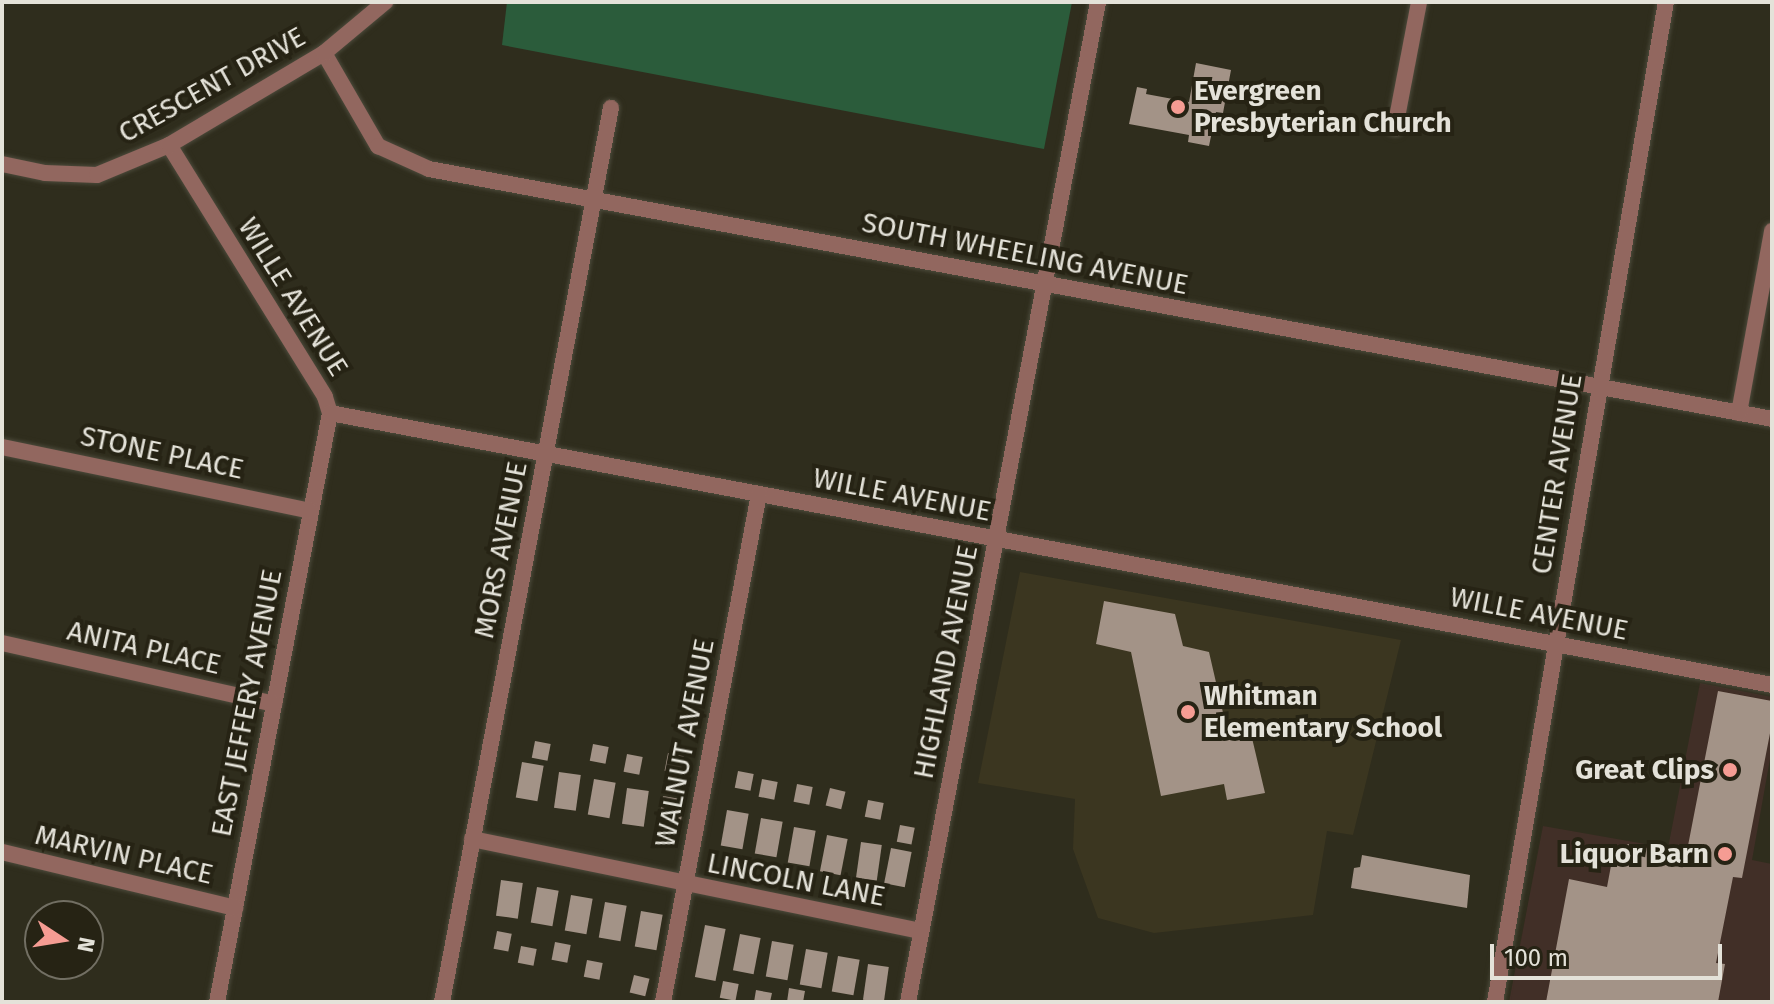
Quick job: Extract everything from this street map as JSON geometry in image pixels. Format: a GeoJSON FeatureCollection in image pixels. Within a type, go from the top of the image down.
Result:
{"type":"FeatureCollection","features":[{"type":"Feature","properties":{"kind":"street","name":"CRESCENT DRIVE"},"geometry":{"type":"LineString","coordinates":[[2,164],[45,173],[97,175],[169,145],[324,53],[385,2]]}},
{"type":"Feature","properties":{"kind":"street","name":"HIGHLAND AVENUE"},"geometry":{"type":"LineString","coordinates":[[908,1002],[1098,2]]}},
{"type":"Feature","properties":{"kind":"street"},"geometry":{"type":"LineString","coordinates":[[1395,128],[1419,2]]}},
{"type":"Feature","properties":{"kind":"street","name":"CENTER AVENUE"},"geometry":{"type":"LineString","coordinates":[[1495,1002],[1666,2]]}},
{"type":"Feature","properties":{"kind":"street","name":"SOUTH WHEELING AVENUE"},"geometry":{"type":"LineString","coordinates":[[324,53],[378,146],[429,169],[1772,419]]}},
{"type":"Feature","properties":{"kind":"street","name":"MORS AVENUE"},"geometry":{"type":"LineString","coordinates":[[442,1002],[611,108]]}},
{"type":"Feature","properties":{"kind":"street","name":"WILLE AVENUE"},"geometry":{"type":"LineString","coordinates":[[169,145],[325,397],[330,413],[1772,685]]}},
{"type":"Feature","properties":{"kind":"street"},"geometry":{"type":"LineString","coordinates":[[1739,413],[1772,231]]}},
{"type":"Feature","properties":{"kind":"street","name":"EAST JEFFERY AVENUE"},"geometry":{"type":"LineString","coordinates":[[217,1002],[330,413]]}},
{"type":"Feature","properties":{"kind":"street","name":"STONE PLACE"},"geometry":{"type":"LineString","coordinates":[[2,447],[310,511]]}},
{"type":"Feature","properties":{"kind":"street","name":"WALNUT AVENUE"},"geometry":{"type":"LineString","coordinates":[[663,1002],[759,494]]}},
{"type":"Feature","properties":{"kind":"street","name":"ANITA PLACE"},"geometry":{"type":"LineString","coordinates":[[2,643],[274,704]]}},
{"type":"Feature","properties":{"kind":"street","name":"LINCOLN LANE"},"geometry":{"type":"LineString","coordinates":[[472,839],[921,931]]}},
{"type":"Feature","properties":{"kind":"street","name":"MARVIN PLACE"},"geometry":{"type":"LineString","coordinates":[[2,852],[235,908]]}},
{"type":"Feature","properties":{"kind":"shaded area","name":"Whitman Elementary School"},"geometry":{"type":"Polygon","coordinates":[[[1020,572],[1401,640],[1353,835],[1327,831],[1313,915],[1154,933],[1098,918],[1073,849],[1075,799],[978,783],[1020,572]]]}},
{"type":"Feature","properties":{"kind":"shaded area"},"geometry":{"type":"Polygon","coordinates":[[[1700,683],[1772,697],[1772,748],[1752,860],[1772,864],[1772,1002],[1509,1002],[1543,826],[1668,848],[1700,683]]]}},
{"type":"Feature","properties":{"kind":"green space"},"geometry":{"type":"Polygon","coordinates":[[[507,2],[1072,2],[1044,149],[502,45],[507,2]]]}},
{"type":"Feature","properties":{"kind":"building","name":"Evergreen Presbyterian Church"},"geometry":{"type":"Polygon","coordinates":[[[1196,63],[1231,70],[1223,113],[1216,112],[1209,146],[1188,142],[1189,135],[1129,124],[1137,87],[1147,89],[1146,94],[1189,102],[1196,63]]]}},
{"type":"Feature","properties":{"kind":"building"},"geometry":{"type":"Polygon","coordinates":[[[1104,601],[1175,614],[1183,646],[1209,652],[1227,730],[1241,728],[1245,740],[1252,738],[1265,793],[1227,800],[1224,784],[1161,796],[1131,652],[1096,644],[1104,601]]]}},
{"type":"Feature","properties":{"kind":"building"},"geometry":{"type":"Polygon","coordinates":[[[1718,691],[1772,701],[1772,723],[1742,878],[1733,877],[1716,963],[1725,964],[1718,1002],[1546,1002],[1569,879],[1607,887],[1613,855],[1628,844],[1686,856],[1718,691]]]}},
{"type":"Feature","properties":{"kind":"building"},"geometry":{"type":"Polygon","coordinates":[[[535,741],[551,744],[547,761],[532,758],[535,741]]]}},
{"type":"Feature","properties":{"kind":"building"},"geometry":{"type":"Polygon","coordinates":[[[593,744],[609,747],[605,764],[590,761],[593,744]]]}},
{"type":"Feature","properties":{"kind":"building"},"geometry":{"type":"Polygon","coordinates":[[[668,753],[684,756],[680,774],[665,771],[668,753]]]}},
{"type":"Feature","properties":{"kind":"building"},"geometry":{"type":"Polygon","coordinates":[[[627,754],[643,757],[639,775],[624,772],[627,754]]]}},
{"type":"Feature","properties":{"kind":"building"},"geometry":{"type":"Polygon","coordinates":[[[522,762],[544,766],[537,801],[516,797],[522,762]]]}},
{"type":"Feature","properties":{"kind":"building"},"geometry":{"type":"Polygon","coordinates":[[[738,771],[754,774],[750,791],[735,788],[738,771]]]}},
{"type":"Feature","properties":{"kind":"building"},"geometry":{"type":"Polygon","coordinates":[[[559,772],[581,775],[576,811],[554,808],[559,772]]]}},
{"type":"Feature","properties":{"kind":"building"},"geometry":{"type":"Polygon","coordinates":[[[594,779],[616,783],[609,818],[588,814],[594,779]]]}},
{"type":"Feature","properties":{"kind":"building"},"geometry":{"type":"Polygon","coordinates":[[[762,779],[778,782],[774,800],[759,797],[762,779]]]}},
{"type":"Feature","properties":{"kind":"building"},"geometry":{"type":"Polygon","coordinates":[[[797,784],[813,787],[809,805],[794,802],[797,784]]]}},
{"type":"Feature","properties":{"kind":"building"},"geometry":{"type":"Polygon","coordinates":[[[627,788],[649,791],[644,827],[622,824],[627,788]]]}},
{"type":"Feature","properties":{"kind":"building"},"geometry":{"type":"Polygon","coordinates":[[[830,788],[846,792],[841,809],[826,805],[830,788]]]}},
{"type":"Feature","properties":{"kind":"building"},"geometry":{"type":"Polygon","coordinates":[[[663,796],[685,800],[678,835],[657,831],[663,796]]]}},
{"type":"Feature","properties":{"kind":"building"},"geometry":{"type":"Polygon","coordinates":[[[868,800],[884,803],[880,820],[865,817],[868,800]]]}},
{"type":"Feature","properties":{"kind":"building"},"geometry":{"type":"Polygon","coordinates":[[[727,810],[749,814],[742,849],[721,845],[727,810]]]}},
{"type":"Feature","properties":{"kind":"building"},"geometry":{"type":"Polygon","coordinates":[[[761,818],[783,822],[776,857],[755,853],[761,818]]]}},
{"type":"Feature","properties":{"kind":"building"},"geometry":{"type":"Polygon","coordinates":[[[900,825],[915,828],[911,845],[897,842],[900,825]]]}},
{"type":"Feature","properties":{"kind":"building"},"geometry":{"type":"Polygon","coordinates":[[[794,827],[816,831],[809,866],[788,862],[794,827]]]}},
{"type":"Feature","properties":{"kind":"building"},"geometry":{"type":"Polygon","coordinates":[[[827,835],[848,839],[841,875],[820,871],[827,835]]]}},
{"type":"Feature","properties":{"kind":"building"},"geometry":{"type":"Polygon","coordinates":[[[861,842],[882,845],[877,881],[856,878],[861,842]]]}},
{"type":"Feature","properties":{"kind":"building"},"geometry":{"type":"Polygon","coordinates":[[[891,848],[912,852],[905,887],[884,883],[891,848]]]}},
{"type":"Feature","properties":{"kind":"building"},"geometry":{"type":"Polygon","coordinates":[[[1362,855],[1470,875],[1467,908],[1351,888],[1354,868],[1360,867],[1362,855]]]}},
{"type":"Feature","properties":{"kind":"building"},"geometry":{"type":"Polygon","coordinates":[[[501,880],[523,883],[518,919],[496,916],[501,880]]]}},
{"type":"Feature","properties":{"kind":"building"},"geometry":{"type":"Polygon","coordinates":[[[537,887],[559,891],[552,926],[531,922],[537,887]]]}},
{"type":"Feature","properties":{"kind":"building"},"geometry":{"type":"Polygon","coordinates":[[[571,895],[593,899],[586,934],[565,930],[571,895]]]}},
{"type":"Feature","properties":{"kind":"building"},"geometry":{"type":"Polygon","coordinates":[[[605,902],[627,906],[620,941],[599,937],[605,902]]]}},
{"type":"Feature","properties":{"kind":"building"},"geometry":{"type":"Polygon","coordinates":[[[641,911],[663,915],[656,950],[635,946],[641,911]]]}},
{"type":"Feature","properties":{"kind":"building"},"geometry":{"type":"Polygon","coordinates":[[[705,925],[726,929],[716,981],[695,977],[705,925]]]}},
{"type":"Feature","properties":{"kind":"building"},"geometry":{"type":"Polygon","coordinates":[[[497,931],[512,934],[508,952],[494,949],[497,931]]]}},
{"type":"Feature","properties":{"kind":"building"},"geometry":{"type":"Polygon","coordinates":[[[740,934],[761,938],[754,974],[733,970],[740,934]]]}},
{"type":"Feature","properties":{"kind":"building"},"geometry":{"type":"Polygon","coordinates":[[[772,941],[794,945],[787,980],[766,976],[772,941]]]}},
{"type":"Feature","properties":{"kind":"building"},"geometry":{"type":"Polygon","coordinates":[[[555,942],[571,945],[567,963],[552,960],[555,942]]]}},
{"type":"Feature","properties":{"kind":"building"},"geometry":{"type":"Polygon","coordinates":[[[521,946],[537,949],[533,966],[518,963],[521,946]]]}},
{"type":"Feature","properties":{"kind":"building"},"geometry":{"type":"Polygon","coordinates":[[[806,949],[828,953],[821,988],[800,984],[806,949]]]}},
{"type":"Feature","properties":{"kind":"building"},"geometry":{"type":"Polygon","coordinates":[[[838,956],[860,960],[853,995],[832,991],[838,956]]]}},
{"type":"Feature","properties":{"kind":"building"},"geometry":{"type":"Polygon","coordinates":[[[587,960],[603,963],[599,980],[584,977],[587,960]]]}},
{"type":"Feature","properties":{"kind":"building"},"geometry":{"type":"Polygon","coordinates":[[[868,964],[889,967],[884,1002],[863,1000],[868,964]]]}},
{"type":"Feature","properties":{"kind":"building"},"geometry":{"type":"Polygon","coordinates":[[[634,975],[650,979],[645,996],[630,992],[634,975]]]}},
{"type":"Feature","properties":{"kind":"building"},"geometry":{"type":"Polygon","coordinates":[[[723,981],[739,984],[735,1001],[720,998],[723,981]]]}},
{"type":"Feature","properties":{"kind":"building"},"geometry":{"type":"Polygon","coordinates":[[[789,988],[805,991],[803,1002],[787,1002],[789,988]]]}},
{"type":"Feature","properties":{"kind":"building"},"geometry":{"type":"Polygon","coordinates":[[[756,990],[772,993],[770,1002],[754,1002],[756,990]]]}},
{"type":"Feature","properties":{"kind":"place","name":"Evergreen Presbyterian Church"},"geometry":{"type":"Point","coordinates":[1178,107]}},
{"type":"Feature","properties":{"kind":"place","name":"Whitman Elementary School"},"geometry":{"type":"Point","coordinates":[1188,712]}},
{"type":"Feature","properties":{"kind":"place","name":"Great Clips"},"geometry":{"type":"Point","coordinates":[1730,770]}},
{"type":"Feature","properties":{"kind":"place","name":"Liquor Barn"},"geometry":{"type":"Point","coordinates":[1725,854]}}]}
